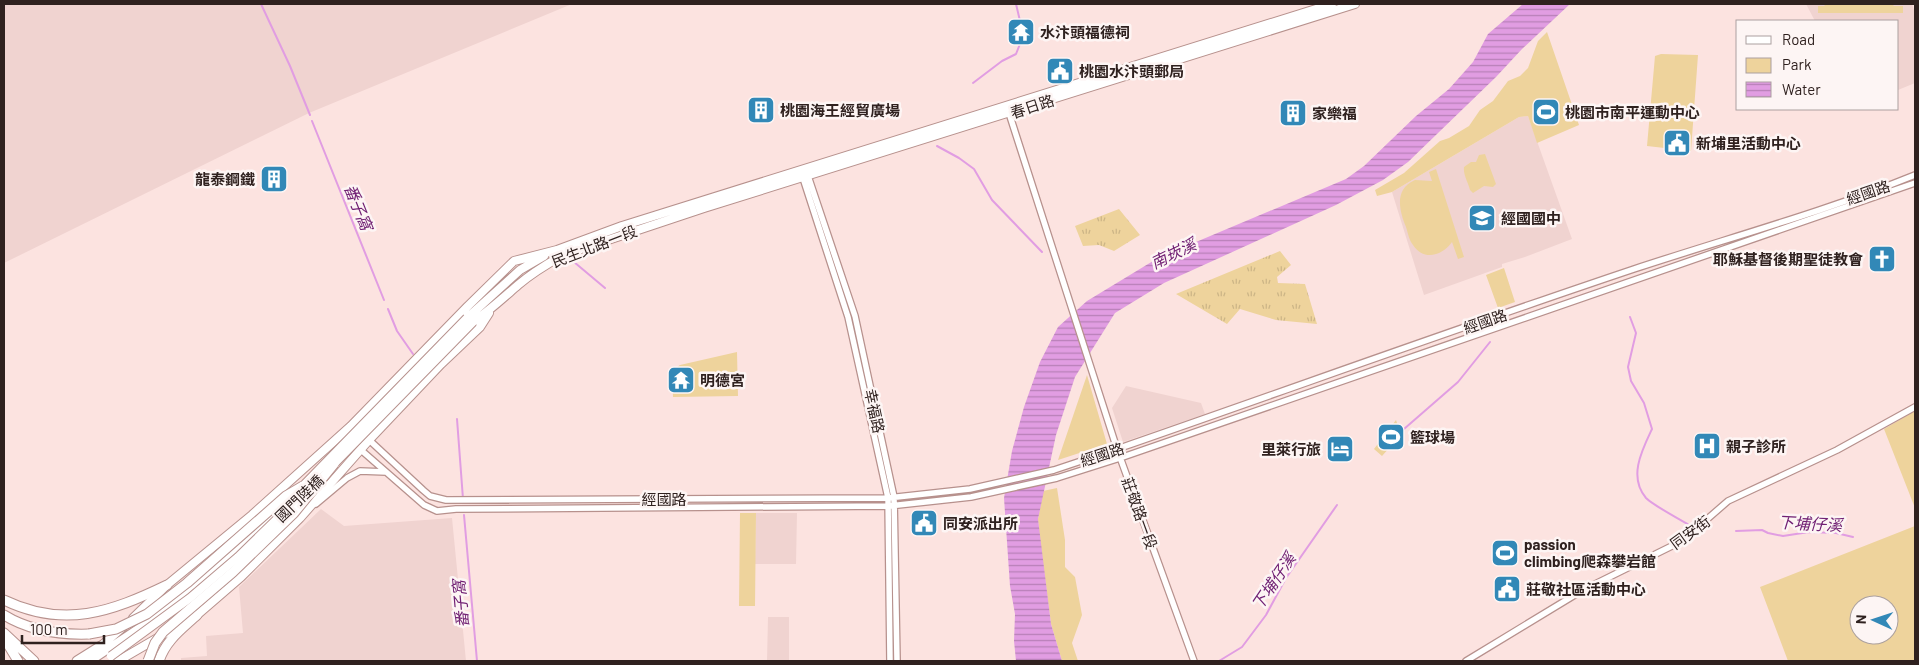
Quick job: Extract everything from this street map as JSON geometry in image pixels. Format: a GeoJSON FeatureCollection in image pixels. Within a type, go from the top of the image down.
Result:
{"type":"FeatureCollection","features":[{"type":"Feature","properties":{"kind":"highway"},"geometry":{"type":"LineString","coordinates":[[148,661],[155,643],[163,632],[233,572],[294,513],[334,464]]}},
{"type":"Feature","properties":{"kind":"highway"},"geometry":{"type":"LineString","coordinates":[[4,615],[31,628],[64,634],[89,634],[116,629],[147,614],[187,584],[286,496],[303,486]]}},
{"type":"Feature","properties":{"kind":"highway"},"geometry":{"type":"LineString","coordinates":[[4,600],[26,610],[48,615],[85,615],[133,601],[167,585]]}},
{"type":"Feature","properties":{"kind":"highway"},"geometry":{"type":"LineString","coordinates":[[158,661],[170,639],[198,615]]}},
{"type":"Feature","properties":{"kind":"highway"},"geometry":{"type":"LineString","coordinates":[[4,633],[34,661]]}},
{"type":"Feature","properties":{"kind":"highway"},"geometry":{"type":"LineString","coordinates":[[4,637],[18,661]]}},
{"type":"Feature","properties":{"kind":"highway"},"geometry":{"type":"LineString","coordinates":[[77,661],[106,653]]}},
{"type":"Feature","properties":{"kind":"main road","name":"春日路"},"geometry":{"type":"LineString","coordinates":[[1008,110],[1332,4]]}},
{"type":"Feature","properties":{"kind":"main road","name":"春日路"},"geometry":{"type":"LineString","coordinates":[[709,203],[1355,4]]}},
{"type":"Feature","properties":{"kind":"main road","name":"民生北路一段"},"geometry":{"type":"LineString","coordinates":[[556,250],[622,226],[709,203]]}},
{"type":"Feature","properties":{"kind":"main road","name":"民生北路一段"},"geometry":{"type":"LineString","coordinates":[[492,310],[525,280],[542,267],[563,255],[709,203]]}},
{"type":"Feature","properties":{"kind":"main road"},"geometry":{"type":"LineString","coordinates":[[89,661],[106,653],[167,585],[252,515],[351,426],[468,306],[514,262],[556,250]]}},
{"type":"Feature","properties":{"kind":"main road"},"geometry":{"type":"LineString","coordinates":[[470,320],[520,270],[556,250]]}},
{"type":"Feature","properties":{"kind":"main road"},"geometry":{"type":"LineString","coordinates":[[514,262],[525,280]]}},
{"type":"Feature","properties":{"kind":"main road"},"geometry":{"type":"LineString","coordinates":[[470,320],[492,310]]}},
{"type":"Feature","properties":{"kind":"main road"},"geometry":{"type":"LineString","coordinates":[[118,661],[198,615],[240,577],[300,518],[369,440],[441,364],[480,327],[492,310]]}},
{"type":"Feature","properties":{"kind":"main road","name":"國門陸橋"},"geometry":{"type":"LineString","coordinates":[[106,653],[190,598],[238,558],[334,464],[470,320]]}},
{"type":"Feature","properties":{"kind":"main road","name":"國門陸橋"},"geometry":{"type":"LineString","coordinates":[[106,653],[141,627],[233,551],[303,486],[470,320]]}},
{"type":"Feature","properties":{"kind":"street","name":"莊敬路一段"},"geometry":{"type":"LineString","coordinates":[[1008,110],[1120,458],[1194,661]]}},
{"type":"Feature","properties":{"kind":"street","name":"幸福路"},"geometry":{"type":"LineString","coordinates":[[804,173],[855,316],[891,497],[897,661]]}},
{"type":"Feature","properties":{"kind":"street","name":"經國路"},"geometry":{"type":"LineString","coordinates":[[351,426],[430,496],[446,500],[891,497],[953,491],[1054,470],[1628,271],[1745,235],[1915,175]]}},
{"type":"Feature","properties":{"kind":"street","name":"經國路"},"geometry":{"type":"LineString","coordinates":[[361,450],[424,505],[437,511],[462,508],[892,506],[971,497],[1057,478],[1120,458],[1915,183]]}},
{"type":"Feature","properties":{"kind":"street","name":"同安街"},"geometry":{"type":"LineString","coordinates":[[1466,661],[1583,590],[1682,541],[1728,501],[1837,450],[1915,406]]}},
{"type":"Feature","properties":{"kind":"street"},"geometry":{"type":"LineString","coordinates":[[300,518],[347,478],[360,470],[386,472]]}},
{"type":"Feature","properties":{"kind":"street","name":"幸福路"},"geometry":{"type":"LineString","coordinates":[[890,661],[892,506]]}},
{"type":"Feature","properties":{"kind":"shaded area"},"geometry":{"type":"Polygon","coordinates":[[[4,4],[572,4],[309,113],[4,263],[4,4]]]}},
{"type":"Feature","properties":{"kind":"shaded area"},"geometry":{"type":"Polygon","coordinates":[[[1806,4],[1912,4],[1915,13],[1915,83],[1899,90],[1899,20],[1814,20],[1806,4]]]}},
{"type":"Feature","properties":{"kind":"shaded area","name":"經國國中"},"geometry":{"type":"Polygon","coordinates":[[[1528,116],[1572,239],[1424,295],[1392,192],[1519,117],[1528,116]]]}},
{"type":"Feature","properties":{"kind":"shaded area"},"geometry":{"type":"Polygon","coordinates":[[[1126,386],[1201,403],[1205,414],[1123,442],[1112,408],[1126,386]]]}},
{"type":"Feature","properties":{"kind":"shaded area"},"geometry":{"type":"Polygon","coordinates":[[[321,509],[344,526],[452,518],[466,661],[181,661],[181,658],[207,656],[206,636],[243,633],[239,587],[321,509]]]}},
{"type":"Feature","properties":{"kind":"shaded area"},"geometry":{"type":"Polygon","coordinates":[[[756,513],[797,513],[796,564],[755,564],[756,513]]]}},
{"type":"Feature","properties":{"kind":"shaded area"},"geometry":{"type":"Polygon","coordinates":[[[768,617],[789,617],[789,661],[767,661],[768,617]]]}},
{"type":"Feature","properties":{"kind":"green space"},"geometry":{"type":"Polygon","coordinates":[[[1823,4],[1895,4],[1893,6],[1903,6],[1903,13],[1818,13],[1818,6],[1825,6],[1823,4]]]}},
{"type":"Feature","properties":{"kind":"green space"},"geometry":{"type":"Polygon","coordinates":[[[1547,32],[1579,125],[1537,143],[1528,116],[1519,117],[1392,192],[1377,196],[1375,190],[1404,173],[1440,141],[1469,126],[1480,110],[1493,101],[1508,81],[1520,76],[1528,68],[1538,41],[1547,32]]]}},
{"type":"Feature","properties":{"kind":"green space"},"geometry":{"type":"Polygon","coordinates":[[[1661,54],[1698,55],[1691,151],[1647,146],[1655,56],[1661,54]]]}},
{"type":"Feature","properties":{"kind":"green space"},"geometry":{"type":"Polygon","coordinates":[[[1485,154],[1496,184],[1493,187],[1484,186],[1473,193],[1470,190],[1464,173],[1464,167],[1471,162],[1476,162],[1479,155],[1485,154]]]}},
{"type":"Feature","properties":{"kind":"green space"},"geometry":{"type":"Polygon","coordinates":[[[1436,169],[1464,257],[1458,259],[1452,242],[1444,250],[1433,255],[1422,254],[1417,250],[1410,241],[1400,207],[1401,194],[1408,184],[1415,180],[1432,181],[1429,172],[1436,169]]]}},
{"type":"Feature","properties":{"kind":"green space"},"geometry":{"type":"Polygon","coordinates":[[[1119,209],[1140,235],[1114,251],[1099,245],[1083,246],[1075,226],[1119,209]]]}},
{"type":"Feature","properties":{"kind":"green space"},"geometry":{"type":"Polygon","coordinates":[[[1280,251],[1291,265],[1277,277],[1278,283],[1305,284],[1317,324],[1276,320],[1240,309],[1227,324],[1176,294],[1280,251]]]}},
{"type":"Feature","properties":{"kind":"green space"},"geometry":{"type":"Polygon","coordinates":[[[1504,268],[1515,302],[1498,308],[1486,275],[1504,268]]]}},
{"type":"Feature","properties":{"kind":"green space"},"geometry":{"type":"Polygon","coordinates":[[[737,352],[738,396],[673,397],[673,375],[680,365],[737,352]]]}},
{"type":"Feature","properties":{"kind":"green space"},"geometry":{"type":"Polygon","coordinates":[[[1087,375],[1107,444],[1058,460],[1087,375]]]}},
{"type":"Feature","properties":{"kind":"green space"},"geometry":{"type":"Polygon","coordinates":[[[1915,411],[1915,508],[1884,429],[1915,411]]]}},
{"type":"Feature","properties":{"kind":"green space","name":"籃球場"},"geometry":{"type":"Polygon","coordinates":[[[1396,420],[1401,435],[1382,456],[1374,449],[1396,420]]]}},
{"type":"Feature","properties":{"kind":"green space"},"geometry":{"type":"Polygon","coordinates":[[[1057,488],[1065,540],[1065,567],[1075,577],[1082,615],[1072,643],[1078,661],[1062,661],[1051,624],[1039,533],[1038,519],[1043,491],[1057,488]]]}},
{"type":"Feature","properties":{"kind":"green space"},"geometry":{"type":"Polygon","coordinates":[[[740,513],[756,513],[755,606],[739,606],[740,513]]]}},
{"type":"Feature","properties":{"kind":"green space"},"geometry":{"type":"Polygon","coordinates":[[[1915,526],[1915,661],[1788,661],[1760,587],[1915,526]]]}},
{"type":"Feature","properties":{"kind":"water","name":"南崁溪"},"geometry":{"type":"Polygon","coordinates":[[[1523,4],[1570,4],[1408,162],[1383,180],[1336,205],[1164,283],[1115,313],[1075,377],[1056,435],[1038,519],[1051,624],[1062,661],[1016,661],[1014,641],[1015,614],[1010,586],[1004,498],[1012,451],[1024,407],[1040,362],[1058,327],[1087,301],[1158,258],[1346,179],[1364,166],[1416,116],[1449,89],[1473,62],[1488,34],[1523,4]]]}},
{"type":"Feature","properties":{"kind":"waterway","name":"番子窩"},"geometry":{"type":"LineString","coordinates":[[261,4],[310,115]]}},
{"type":"Feature","properties":{"kind":"waterway"},"geometry":{"type":"LineString","coordinates":[[1016,4],[1020,21]]}},
{"type":"Feature","properties":{"kind":"waterway"},"geometry":{"type":"LineString","coordinates":[[973,83],[1002,61],[1016,54],[1020,44]]}},
{"type":"Feature","properties":{"kind":"waterway","name":"番子窩"},"geometry":{"type":"LineString","coordinates":[[312,121],[384,300]]}},
{"type":"Feature","properties":{"kind":"waterway"},"geometry":{"type":"LineString","coordinates":[[937,146],[974,169],[992,200],[1042,252]]}},
{"type":"Feature","properties":{"kind":"waterway"},"geometry":{"type":"LineString","coordinates":[[574,262],[605,288]]}},
{"type":"Feature","properties":{"kind":"waterway","name":"番子窩"},"geometry":{"type":"LineString","coordinates":[[388,309],[397,331],[413,354]]}},
{"type":"Feature","properties":{"kind":"waterway","name":"下埔仔溪"},"geometry":{"type":"LineString","coordinates":[[1630,317],[1636,333],[1628,367],[1631,381],[1644,403],[1652,429],[1638,464],[1638,481],[1646,498],[1689,525]]}},
{"type":"Feature","properties":{"kind":"waterway","name":"下埔仔溪"},"geometry":{"type":"LineString","coordinates":[[1404,429],[1458,382],[1490,342]]}},
{"type":"Feature","properties":{"kind":"waterway","name":"番子窩"},"geometry":{"type":"LineString","coordinates":[[457,419],[463,499]]}},
{"type":"Feature","properties":{"kind":"waterway","name":"下埔仔溪"},"geometry":{"type":"LineString","coordinates":[[1219,661],[1242,647],[1266,615],[1286,578],[1337,505]]}},
{"type":"Feature","properties":{"kind":"waterway","name":"番子窩"},"geometry":{"type":"LineString","coordinates":[[464,515],[477,661]]}},
{"type":"Feature","properties":{"kind":"waterway","name":"下埔仔溪"},"geometry":{"type":"LineString","coordinates":[[1736,531],[1762,530],[1783,536],[1809,532],[1836,533],[1853,537]]}},
{"type":"Feature","properties":{"kind":"place","name":"水汴頭福德祠"},"geometry":{"type":"Point","coordinates":[1021,32]}},
{"type":"Feature","properties":{"kind":"place","name":"桃園水汴頭郵局"},"geometry":{"type":"Point","coordinates":[1060,71]}},
{"type":"Feature","properties":{"kind":"place","name":"桃園海王經貿廣場"},"geometry":{"type":"Point","coordinates":[761,110]}},
{"type":"Feature","properties":{"kind":"place","name":"桃園市南平運動中心"},"geometry":{"type":"Point","coordinates":[1546,112]}},
{"type":"Feature","properties":{"kind":"place","name":"家樂福"},"geometry":{"type":"Point","coordinates":[1293,113]}},
{"type":"Feature","properties":{"kind":"place","name":"新埔里活動中心"},"geometry":{"type":"Point","coordinates":[1677,143]}},
{"type":"Feature","properties":{"kind":"place","name":"龍泰鋼鐵"},"geometry":{"type":"Point","coordinates":[274,179]}},
{"type":"Feature","properties":{"kind":"place","name":"經國國中"},"geometry":{"type":"Point","coordinates":[1482,218]}},
{"type":"Feature","properties":{"kind":"place","name":"耶穌基督後期聖徒教會"},"geometry":{"type":"Point","coordinates":[1882,259]}},
{"type":"Feature","properties":{"kind":"place","name":"明德宮"},"geometry":{"type":"Point","coordinates":[681,380]}},
{"type":"Feature","properties":{"kind":"place","name":"籃球場"},"geometry":{"type":"Point","coordinates":[1391,437]}},
{"type":"Feature","properties":{"kind":"place","name":"親子診所"},"geometry":{"type":"Point","coordinates":[1707,446]}},
{"type":"Feature","properties":{"kind":"place","name":"里萊行旅"},"geometry":{"type":"Point","coordinates":[1340,449]}},
{"type":"Feature","properties":{"kind":"place","name":"同安派出所"},"geometry":{"type":"Point","coordinates":[924,523]}},
{"type":"Feature","properties":{"kind":"place","name":"passion climbing爬森攀岩館"},"geometry":{"type":"Point","coordinates":[1505,553]}},
{"type":"Feature","properties":{"kind":"place","name":"莊敬社區活動中心"},"geometry":{"type":"Point","coordinates":[1507,589]}}]}
